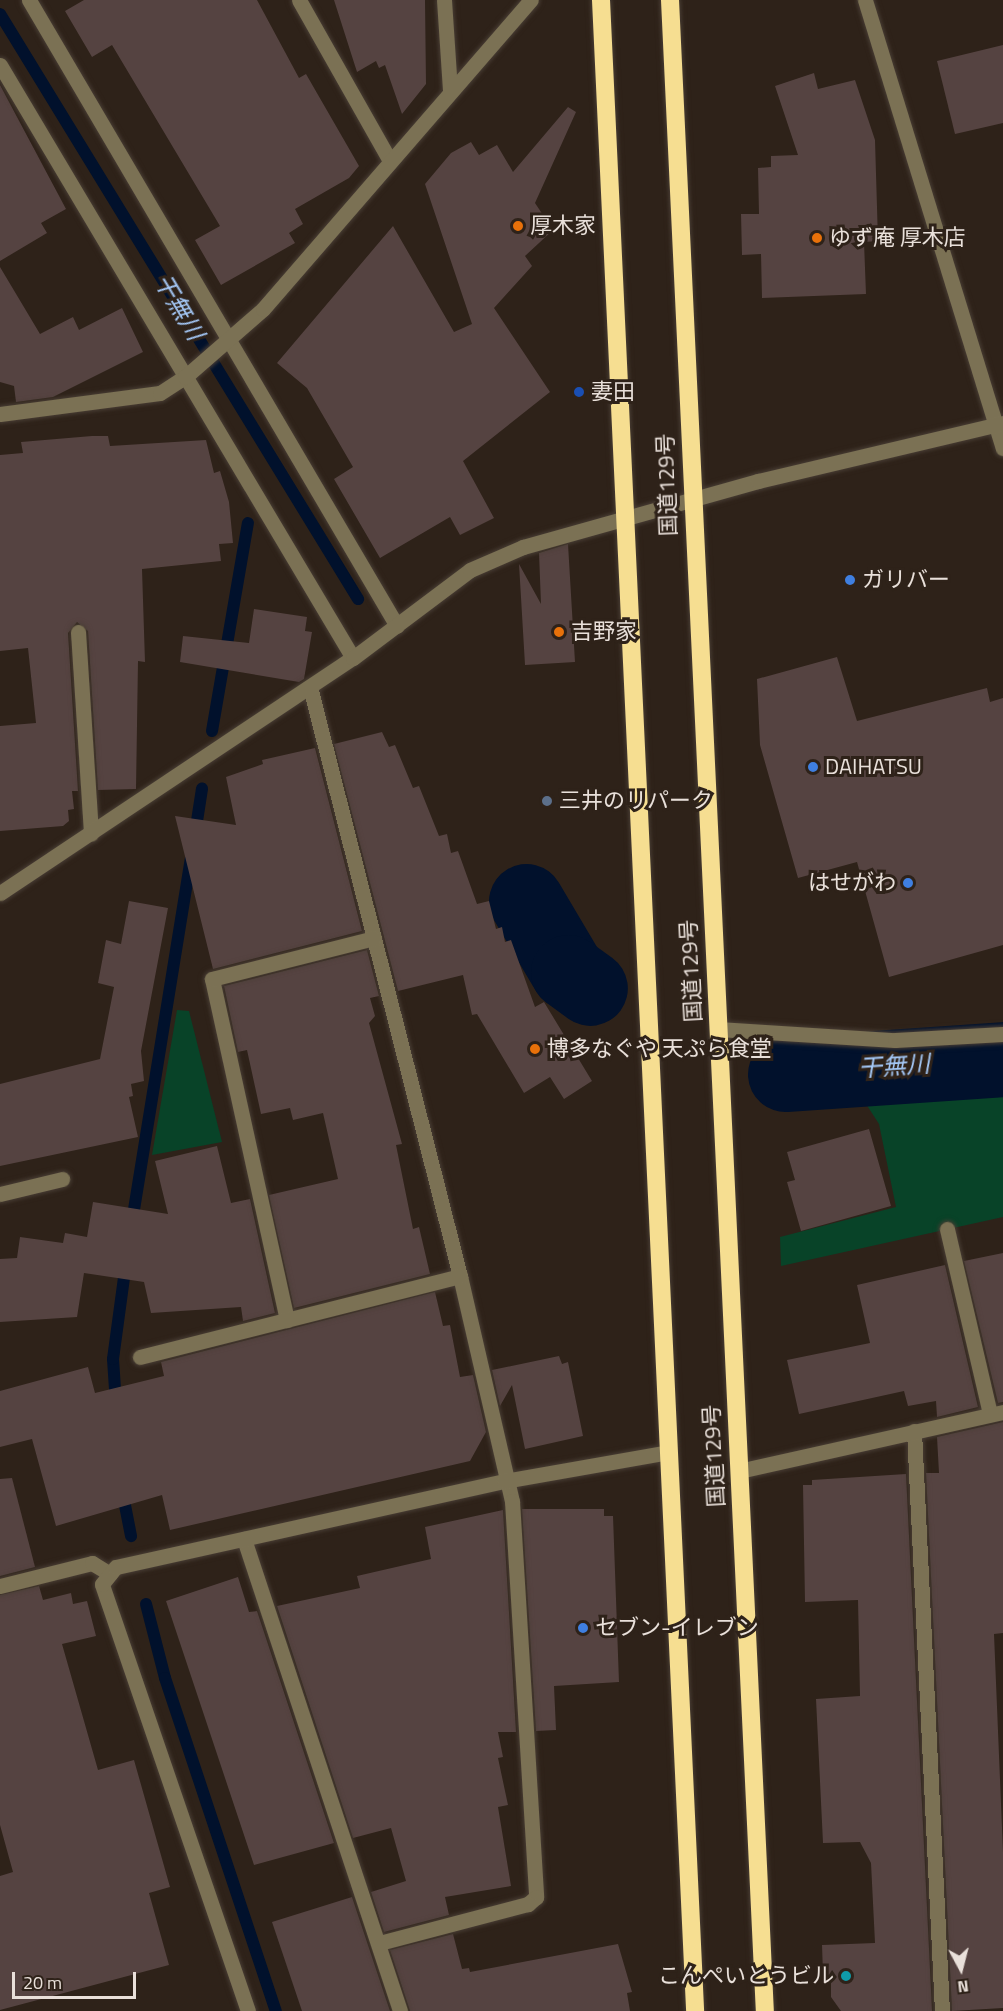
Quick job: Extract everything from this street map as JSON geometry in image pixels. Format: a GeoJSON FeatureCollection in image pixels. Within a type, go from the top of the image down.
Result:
{"type":"FeatureCollection","features":[{"type":"Feature","properties":{"kind":"highway","name":"国道129号"},"geometry":{"type":"LineString","coordinates":[[601,0],[695,2011]]}},
{"type":"Feature","properties":{"kind":"highway","name":"国道129号"},"geometry":{"type":"LineString","coordinates":[[670,0],[765,2011]]}},
{"type":"Feature","properties":{"kind":"street"},"geometry":{"type":"LineString","coordinates":[[29,0],[222,345],[397,626]]}},
{"type":"Feature","properties":{"kind":"street"},"geometry":{"type":"LineString","coordinates":[[299,0],[390,160]]}},
{"type":"Feature","properties":{"kind":"street"},"geometry":{"type":"LineString","coordinates":[[444,0],[450,91]]}},
{"type":"Feature","properties":{"kind":"street"},"geometry":{"type":"LineString","coordinates":[[0,414],[160,393],[191,373],[263,309],[531,0]]}},
{"type":"Feature","properties":{"kind":"street"},"geometry":{"type":"LineString","coordinates":[[865,0],[998,424],[1003,448]]}},
{"type":"Feature","properties":{"kind":"street"},"geometry":{"type":"LineString","coordinates":[[0,64],[191,373],[353,658]]}},
{"type":"Feature","properties":{"kind":"street"},"geometry":{"type":"LineString","coordinates":[[0,893],[353,658],[470,570],[523,547],[692,499],[998,424]]}},
{"type":"Feature","properties":{"kind":"street"},"geometry":{"type":"LineString","coordinates":[[78,632],[91,834]]}},
{"type":"Feature","properties":{"kind":"street"},"geometry":{"type":"LineString","coordinates":[[310,687],[460,1276],[504,1481],[512,1501],[536,1897],[528,1904],[380,1943]]}},
{"type":"Feature","properties":{"kind":"street"},"geometry":{"type":"LineString","coordinates":[[287,1320],[212,979],[374,938]]}},
{"type":"Feature","properties":{"kind":"street"},"geometry":{"type":"LineString","coordinates":[[718,1029],[895,1040],[1003,1034]]}},
{"type":"Feature","properties":{"kind":"street"},"geometry":{"type":"LineString","coordinates":[[0,1194],[62,1179]]}},
{"type":"Feature","properties":{"kind":"street"},"geometry":{"type":"LineString","coordinates":[[739,1471],[997,1413],[947,1229]]}},
{"type":"Feature","properties":{"kind":"street"},"geometry":{"type":"LineString","coordinates":[[140,1357],[460,1276]]}},
{"type":"Feature","properties":{"kind":"street"},"geometry":{"type":"LineString","coordinates":[[914,1431],[942,2011]]}},
{"type":"Feature","properties":{"kind":"street"},"geometry":{"type":"LineString","coordinates":[[248,2011],[102,1584],[116,1567],[504,1481],[669,1452]]}},
{"type":"Feature","properties":{"kind":"street"},"geometry":{"type":"LineString","coordinates":[[244,1539],[380,1943],[400,2011]]}},
{"type":"Feature","properties":{"kind":"street"},"geometry":{"type":"LineString","coordinates":[[0,1586],[92,1563],[110,1574]]}},
{"type":"Feature","properties":{"kind":"green space"},"geometry":{"type":"Polygon","coordinates":[[[177,1010],[189,1011],[222,1142],[152,1155],[177,1010]]]}},
{"type":"Feature","properties":{"kind":"green space"},"geometry":{"type":"Polygon","coordinates":[[[1003,1082],[1003,1217],[781,1266],[780,1237],[896,1207],[879,1124],[857,1090],[1003,1082]]]}},
{"type":"Feature","properties":{"kind":"building"},"geometry":{"type":"Polygon","coordinates":[[[84,0],[257,0],[299,78],[306,74],[359,166],[349,178],[295,209],[303,224],[289,233],[295,243],[221,285],[195,240],[220,226],[112,45],[92,57],[65,11],[84,0]]]}},
{"type":"Feature","properties":{"kind":"building"},"geometry":{"type":"Polygon","coordinates":[[[334,0],[425,0],[426,84],[402,114],[385,65],[379,68],[376,61],[357,72],[334,0]]]}},
{"type":"Feature","properties":{"kind":"building"},"geometry":{"type":"Polygon","coordinates":[[[1003,45],[1003,123],[955,134],[937,61],[1003,45]]]}},
{"type":"Feature","properties":{"kind":"building"},"geometry":{"type":"Polygon","coordinates":[[[814,73],[818,89],[855,80],[875,140],[878,241],[864,242],[866,294],[762,298],[761,254],[742,255],[741,214],[759,214],[758,168],[771,167],[771,156],[798,155],[775,86],[814,73]]]}},
{"type":"Feature","properties":{"kind":"building"},"geometry":{"type":"Polygon","coordinates":[[[0,85],[66,209],[41,223],[47,233],[0,261],[0,85]]]}},
{"type":"Feature","properties":{"kind":"building"},"geometry":{"type":"Polygon","coordinates":[[[568,107],[576,112],[535,203],[553,230],[525,256],[532,266],[494,308],[550,392],[463,461],[494,518],[460,535],[450,517],[380,558],[334,479],[353,467],[307,388],[277,363],[393,226],[454,332],[472,324],[425,184],[451,153],[471,142],[479,155],[497,145],[513,172],[568,107]]]}},
{"type":"Feature","properties":{"kind":"building"},"geometry":{"type":"Polygon","coordinates":[[[0,267],[40,334],[73,317],[79,330],[122,308],[143,352],[53,397],[16,402],[14,386],[0,382],[0,267]]]}},
{"type":"Feature","properties":{"kind":"building"},"geometry":{"type":"Polygon","coordinates":[[[108,436],[110,446],[206,440],[214,473],[220,471],[229,502],[233,543],[219,544],[221,561],[142,569],[145,662],[138,661],[136,789],[98,790],[88,631],[77,622],[68,633],[78,791],[72,791],[74,809],[68,810],[69,821],[63,826],[0,831],[0,726],[36,723],[28,648],[0,651],[0,455],[23,453],[21,442],[108,436]]]}},
{"type":"Feature","properties":{"kind":"building"},"geometry":{"type":"Polygon","coordinates":[[[568,544],[575,662],[525,665],[519,564],[541,604],[539,553],[568,544]]]}},
{"type":"Feature","properties":{"kind":"building"},"geometry":{"type":"Polygon","coordinates":[[[254,609],[307,617],[305,631],[312,632],[304,679],[299,682],[180,662],[183,636],[249,643],[254,609]]]}},
{"type":"Feature","properties":{"kind":"building"},"geometry":{"type":"Polygon","coordinates":[[[837,657],[857,721],[987,688],[990,702],[1003,698],[1003,945],[889,977],[857,862],[798,878],[760,745],[757,679],[837,657]]]}},
{"type":"Feature","properties":{"kind":"building"},"geometry":{"type":"Polygon","coordinates":[[[382,732],[389,747],[395,745],[413,788],[419,786],[439,836],[447,834],[451,853],[458,851],[477,904],[489,901],[496,929],[502,927],[505,942],[511,940],[535,1007],[544,1002],[592,1081],[564,1099],[550,1077],[524,1093],[477,1014],[472,1015],[463,975],[398,991],[334,744],[382,732]]]}},
{"type":"Feature","properties":{"kind":"building"},"geometry":{"type":"Polygon","coordinates":[[[315,748],[362,931],[213,969],[175,816],[236,825],[226,777],[263,764],[262,760],[315,748]]]}},
{"type":"Feature","properties":{"kind":"building"},"geometry":{"type":"Polygon","coordinates":[[[129,901],[168,908],[141,1051],[144,1081],[131,1084],[133,1096],[129,1097],[138,1137],[0,1166],[0,1084],[100,1059],[114,987],[98,983],[106,940],[121,944],[129,901]]]}},
{"type":"Feature","properties":{"kind":"building"},"geometry":{"type":"Polygon","coordinates":[[[367,950],[379,996],[370,998],[375,1016],[369,1023],[402,1144],[396,1145],[413,1229],[419,1227],[430,1274],[294,1308],[269,1195],[338,1179],[323,1113],[293,1120],[290,1108],[261,1114],[247,1050],[238,1052],[224,986],[367,950]]]}},
{"type":"Feature","properties":{"kind":"building"},"geometry":{"type":"Polygon","coordinates":[[[869,1129],[891,1206],[801,1231],[787,1182],[795,1180],[787,1152],[869,1129]]]}},
{"type":"Feature","properties":{"kind":"building"},"geometry":{"type":"Polygon","coordinates":[[[217,1146],[231,1203],[250,1199],[275,1313],[243,1321],[241,1307],[151,1313],[144,1282],[84,1273],[77,1317],[0,1322],[0,1259],[17,1258],[20,1237],[63,1243],[65,1233],[87,1237],[93,1202],[168,1214],[155,1161],[217,1146]]]}},
{"type":"Feature","properties":{"kind":"building"},"geometry":{"type":"Polygon","coordinates":[[[1003,1253],[1003,1402],[998,1403],[964,1261],[1003,1253]]]}},
{"type":"Feature","properties":{"kind":"building"},"geometry":{"type":"Polygon","coordinates":[[[945,1265],[978,1407],[937,1417],[936,1401],[908,1406],[904,1391],[799,1414],[787,1360],[870,1343],[857,1285],[945,1265]]]}},
{"type":"Feature","properties":{"kind":"building"},"geometry":{"type":"Polygon","coordinates":[[[435,1292],[443,1326],[450,1325],[460,1377],[473,1375],[486,1432],[470,1461],[170,1530],[162,1495],[56,1526],[32,1439],[0,1447],[0,1391],[88,1367],[95,1393],[164,1376],[161,1362],[435,1292]]]}},
{"type":"Feature","properties":{"kind":"building"},"geometry":{"type":"Polygon","coordinates":[[[559,1356],[562,1364],[568,1362],[583,1436],[525,1449],[512,1385],[500,1406],[492,1370],[559,1356]]]}},
{"type":"Feature","properties":{"kind":"building"},"geometry":{"type":"Polygon","coordinates":[[[1003,1422],[1003,1633],[994,1634],[1003,1852],[1003,2008],[952,2011],[926,1473],[939,1473],[937,1437],[1003,1422]]]}},
{"type":"Feature","properties":{"kind":"building"},"geometry":{"type":"Polygon","coordinates":[[[906,1474],[932,2011],[841,2011],[831,1997],[831,1981],[823,1974],[822,1945],[875,1943],[871,1863],[860,1842],[823,1843],[816,1699],[860,1696],[858,1600],[805,1602],[803,1485],[812,1485],[812,1480],[906,1474]]]}},
{"type":"Feature","properties":{"kind":"building"},"geometry":{"type":"Polygon","coordinates":[[[12,1478],[35,1567],[0,1576],[0,1479],[12,1478]]]}},
{"type":"Feature","properties":{"kind":"building"},"geometry":{"type":"Polygon","coordinates":[[[522,1509],[604,1509],[604,1516],[613,1516],[619,1682],[554,1686],[556,1730],[536,1731],[522,1509]]]}},
{"type":"Feature","properties":{"kind":"building"},"geometry":{"type":"Polygon","coordinates":[[[503,1510],[516,1732],[498,1732],[503,1757],[498,1758],[508,1805],[498,1807],[511,1886],[445,1897],[449,1915],[384,1932],[371,1892],[406,1881],[391,1828],[353,1838],[277,1606],[360,1588],[357,1576],[431,1559],[425,1527],[503,1510]]]}},
{"type":"Feature","properties":{"kind":"building"},"geometry":{"type":"Polygon","coordinates":[[[238,1577],[249,1612],[257,1611],[334,1843],[254,1865],[166,1601],[238,1577]]]}},
{"type":"Feature","properties":{"kind":"building"},"geometry":{"type":"Polygon","coordinates":[[[39,1586],[43,1600],[71,1593],[73,1604],[87,1601],[96,1636],[62,1644],[98,1770],[134,1760],[170,1887],[149,1893],[169,1965],[0,2010],[0,1876],[13,1872],[0,1825],[0,1595],[39,1586]]]}},
{"type":"Feature","properties":{"kind":"building"},"geometry":{"type":"Polygon","coordinates":[[[352,1897],[390,2011],[302,2011],[272,1922],[352,1897]]]}},
{"type":"Feature","properties":{"kind":"building"},"geometry":{"type":"Polygon","coordinates":[[[453,1934],[462,1969],[469,1968],[470,1972],[618,1944],[632,1992],[627,1993],[630,2011],[410,2011],[390,1950],[453,1934]]]}},
{"type":"Feature","properties":{"kind":"waterway","name":"干無川"},"geometry":{"type":"LineString","coordinates":[[0,14],[358,599]]}},
{"type":"Feature","properties":{"kind":"waterway"},"geometry":{"type":"LineString","coordinates":[[212,731],[248,523]]}},
{"type":"Feature","properties":{"kind":"waterway"},"geometry":{"type":"LineString","coordinates":[[195,834],[202,789]]}},
{"type":"Feature","properties":{"kind":"waterway"},"geometry":{"type":"LineString","coordinates":[[132,1222],[191,858]]}},
{"type":"Feature","properties":{"kind":"waterway","name":"干無川"},"geometry":{"type":"LineString","coordinates":[[526,901],[568,972],[590,988]]}},
{"type":"Feature","properties":{"kind":"waterway","name":"干無川"},"geometry":{"type":"LineString","coordinates":[[785,1074],[1003,1059]]}},
{"type":"Feature","properties":{"kind":"waterway"},"geometry":{"type":"LineString","coordinates":[[116,1404],[113,1359],[126,1263]]}},
{"type":"Feature","properties":{"kind":"waterway"},"geometry":{"type":"LineString","coordinates":[[122,1490],[131,1536]]}},
{"type":"Feature","properties":{"kind":"waterway"},"geometry":{"type":"LineString","coordinates":[[146,1604],[165,1678],[276,2011]]}},
{"type":"Feature","properties":{"kind":"place","name":"厚木家"},"geometry":{"type":"Point","coordinates":[518,226]}},
{"type":"Feature","properties":{"kind":"place","name":"ゆず庵 厚木店"},"geometry":{"type":"Point","coordinates":[817,238]}},
{"type":"Feature","properties":{"kind":"place","name":"妻田"},"geometry":{"type":"Point","coordinates":[579,392]}},
{"type":"Feature","properties":{"kind":"place","name":"ガリバー"},"geometry":{"type":"Point","coordinates":[850,580]}},
{"type":"Feature","properties":{"kind":"place","name":"吉野家"},"geometry":{"type":"Point","coordinates":[559,632]}},
{"type":"Feature","properties":{"kind":"place","name":"DAIHATSU"},"geometry":{"type":"Point","coordinates":[813,767]}},
{"type":"Feature","properties":{"kind":"place","name":"三井のリパーク"},"geometry":{"type":"Point","coordinates":[547,801]}},
{"type":"Feature","properties":{"kind":"place","name":"はせがわ"},"geometry":{"type":"Point","coordinates":[908,883]}},
{"type":"Feature","properties":{"kind":"place","name":"博多なぐや 天ぷら食堂"},"geometry":{"type":"Point","coordinates":[535,1049]}},
{"type":"Feature","properties":{"kind":"place","name":"セブン-イレブン"},"geometry":{"type":"Point","coordinates":[583,1628]}},
{"type":"Feature","properties":{"kind":"place","name":"こんぺいとうビル"},"geometry":{"type":"Point","coordinates":[846,1976]}}]}
